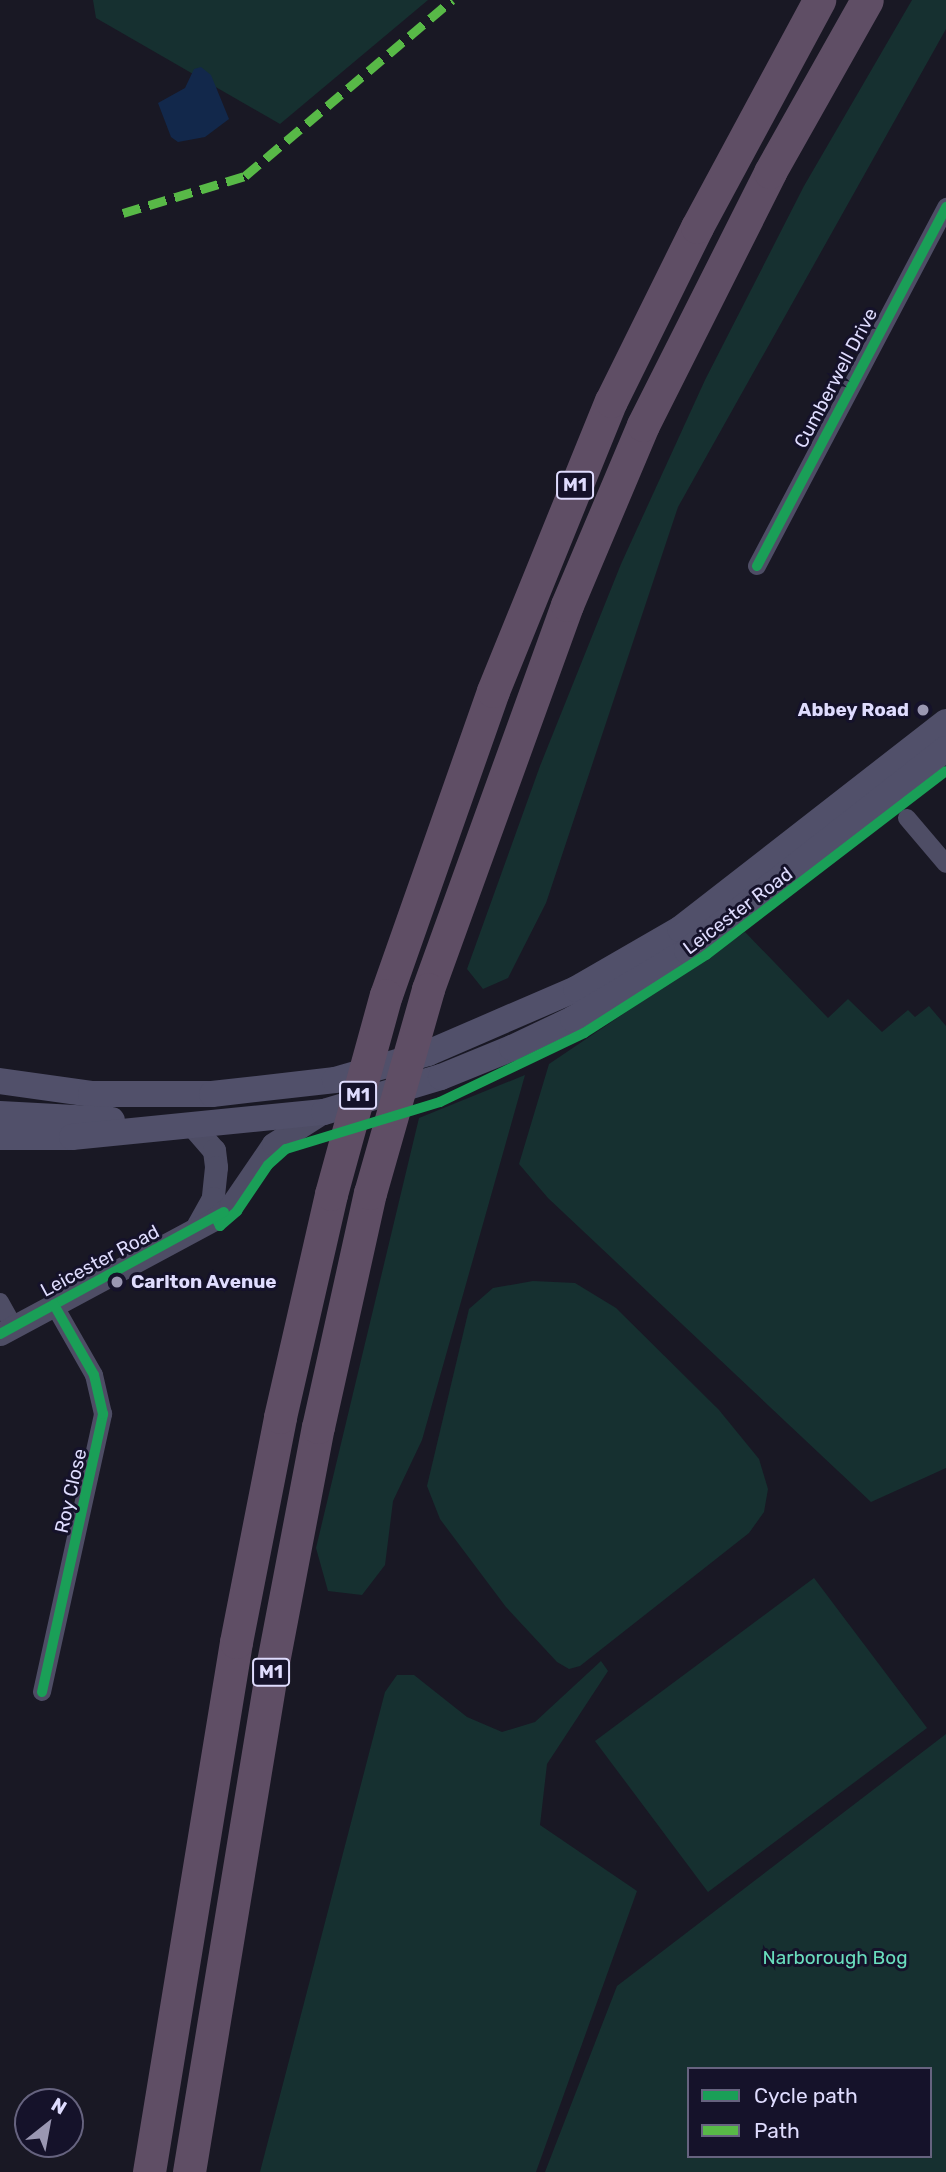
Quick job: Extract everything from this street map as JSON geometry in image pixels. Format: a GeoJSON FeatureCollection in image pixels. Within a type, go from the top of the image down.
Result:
{"type":"FeatureCollection","features":[{"type":"Feature","properties":{"kind":"highway","name":"M1"},"geometry":{"type":"LineString","coordinates":[[150,2161],[236,1642],[280,1417],[331,1194],[387,995],[493,691],[611,401],[697,227],[820,0]]}},
{"type":"Feature","properties":{"kind":"highway","name":"M1"},"geometry":{"type":"LineString","coordinates":[[190,2164],[273,1662],[318,1427],[370,1193],[428,989],[567,605],[643,425],[758,196],[867,0]]}},
{"type":"Feature","properties":{"kind":"main road","name":"Leicester Road"},"geometry":{"type":"LineString","coordinates":[[0,1081],[150,1097],[263,1090],[381,1068],[515,1018],[576,989],[680,929],[946,722]]}},
{"type":"Feature","properties":{"kind":"main road","name":"Leicester Road"},"geometry":{"type":"LineString","coordinates":[[184,1124],[324,1112],[441,1077],[573,1019],[687,951],[946,749]]}},
{"type":"Feature","properties":{"kind":"main road"},"geometry":{"type":"LineString","coordinates":[[0,1114],[184,1124]]}},
{"type":"Feature","properties":{"kind":"main road"},"geometry":{"type":"LineString","coordinates":[[0,1137],[72,1137],[184,1124]]}},
{"type":"Feature","properties":{"kind":"street","name":"Cumberwell Drive"},"geometry":{"type":"LineString","coordinates":[[757,565],[946,206]]}},
{"type":"Feature","properties":{"kind":"street"},"geometry":{"type":"LineString","coordinates":[[908,818],[946,864]]}},
{"type":"Feature","properties":{"kind":"street","name":"Leicester Road"},"geometry":{"type":"LineString","coordinates":[[7,1331],[230,1207],[272,1144],[324,1112]]}},
{"type":"Feature","properties":{"kind":"street"},"geometry":{"type":"LineString","coordinates":[[184,1124],[214,1150],[216,1167],[213,1198],[198,1225]]}},
{"type":"Feature","properties":{"kind":"street"},"geometry":{"type":"LineString","coordinates":[[0,1302],[7,1331]]}},
{"type":"Feature","properties":{"kind":"street","name":"Roy Close"},"geometry":{"type":"LineString","coordinates":[[42,1692],[103,1413],[94,1375],[54,1305]]}},
{"type":"Feature","properties":{"kind":"green space"},"geometry":{"type":"Polygon","coordinates":[[[93,0],[428,0],[280,124],[96,18],[93,0]]]}},
{"type":"Feature","properties":{"kind":"green space"},"geometry":{"type":"Polygon","coordinates":[[[912,0],[946,0],[946,29],[678,507],[546,903],[508,978],[483,989],[467,969],[540,766],[621,564],[705,380],[804,186],[912,0]]]}},
{"type":"Feature","properties":{"kind":"green space"},"geometry":{"type":"Polygon","coordinates":[[[745,932],[828,1018],[848,999],[882,1032],[908,1010],[915,1017],[929,1006],[946,1026],[946,1468],[871,1502],[548,1198],[519,1164],[549,1064],[745,932]]]}},
{"type":"Feature","properties":{"kind":"green space"},"geometry":{"type":"Polygon","coordinates":[[[525,1075],[422,1440],[393,1501],[385,1565],[362,1595],[328,1591],[316,1548],[419,1118],[525,1075]]]}},
{"type":"Feature","properties":{"kind":"green space"},"geometry":{"type":"Polygon","coordinates":[[[533,1281],[575,1283],[616,1308],[719,1410],[759,1459],[768,1489],[764,1512],[749,1533],[580,1666],[569,1669],[557,1662],[506,1607],[440,1519],[427,1486],[469,1309],[493,1288],[533,1281]]]}},
{"type":"Feature","properties":{"kind":"green space"},"geometry":{"type":"Polygon","coordinates":[[[814,1578],[927,1728],[708,1892],[595,1741],[814,1578]]]}},
{"type":"Feature","properties":{"kind":"green space"},"geometry":{"type":"Polygon","coordinates":[[[601,1661],[608,1671],[547,1764],[540,1825],[637,1891],[536,2172],[260,2172],[385,1692],[397,1675],[414,1675],[467,1717],[502,1732],[535,1722],[601,1661]]]}},
{"type":"Feature","properties":{"kind":"green space","name":"Narborough Bog"},"geometry":{"type":"Polygon","coordinates":[[[946,1734],[946,2172],[545,2172],[617,1986],[946,1734]]]}},
{"type":"Feature","properties":{"kind":"water"},"geometry":{"type":"Polygon","coordinates":[[[201,67],[211,75],[229,119],[205,137],[178,142],[171,137],[158,103],[185,88],[194,69],[201,67]]]}},
{"type":"Feature","properties":{"kind":"marked path"},"geometry":{"type":"LineString","coordinates":[[123,213],[245,176],[452,0]]}},
{"type":"Feature","properties":{"kind":"cycle path"},"geometry":{"type":"LineString","coordinates":[[757,566],[946,207]]}},
{"type":"Feature","properties":{"kind":"cycle path"},"geometry":{"type":"LineString","coordinates":[[216,1218],[220,1226],[237,1211],[268,1165],[286,1149],[440,1102],[584,1033],[706,955],[946,771]]}},
{"type":"Feature","properties":{"kind":"cycle path"},"geometry":{"type":"LineString","coordinates":[[0,1334],[224,1212]]}},
{"type":"Feature","properties":{"kind":"cycle path"},"geometry":{"type":"LineString","coordinates":[[42,1692],[103,1414],[94,1375],[54,1305]]}},
{"type":"Feature","properties":{"kind":"place","name":"Abbey Road"},"geometry":{"type":"Point","coordinates":[923,710]}},
{"type":"Feature","properties":{"kind":"place","name":"Carlton Avenue"},"geometry":{"type":"Point","coordinates":[117,1282]}}]}
